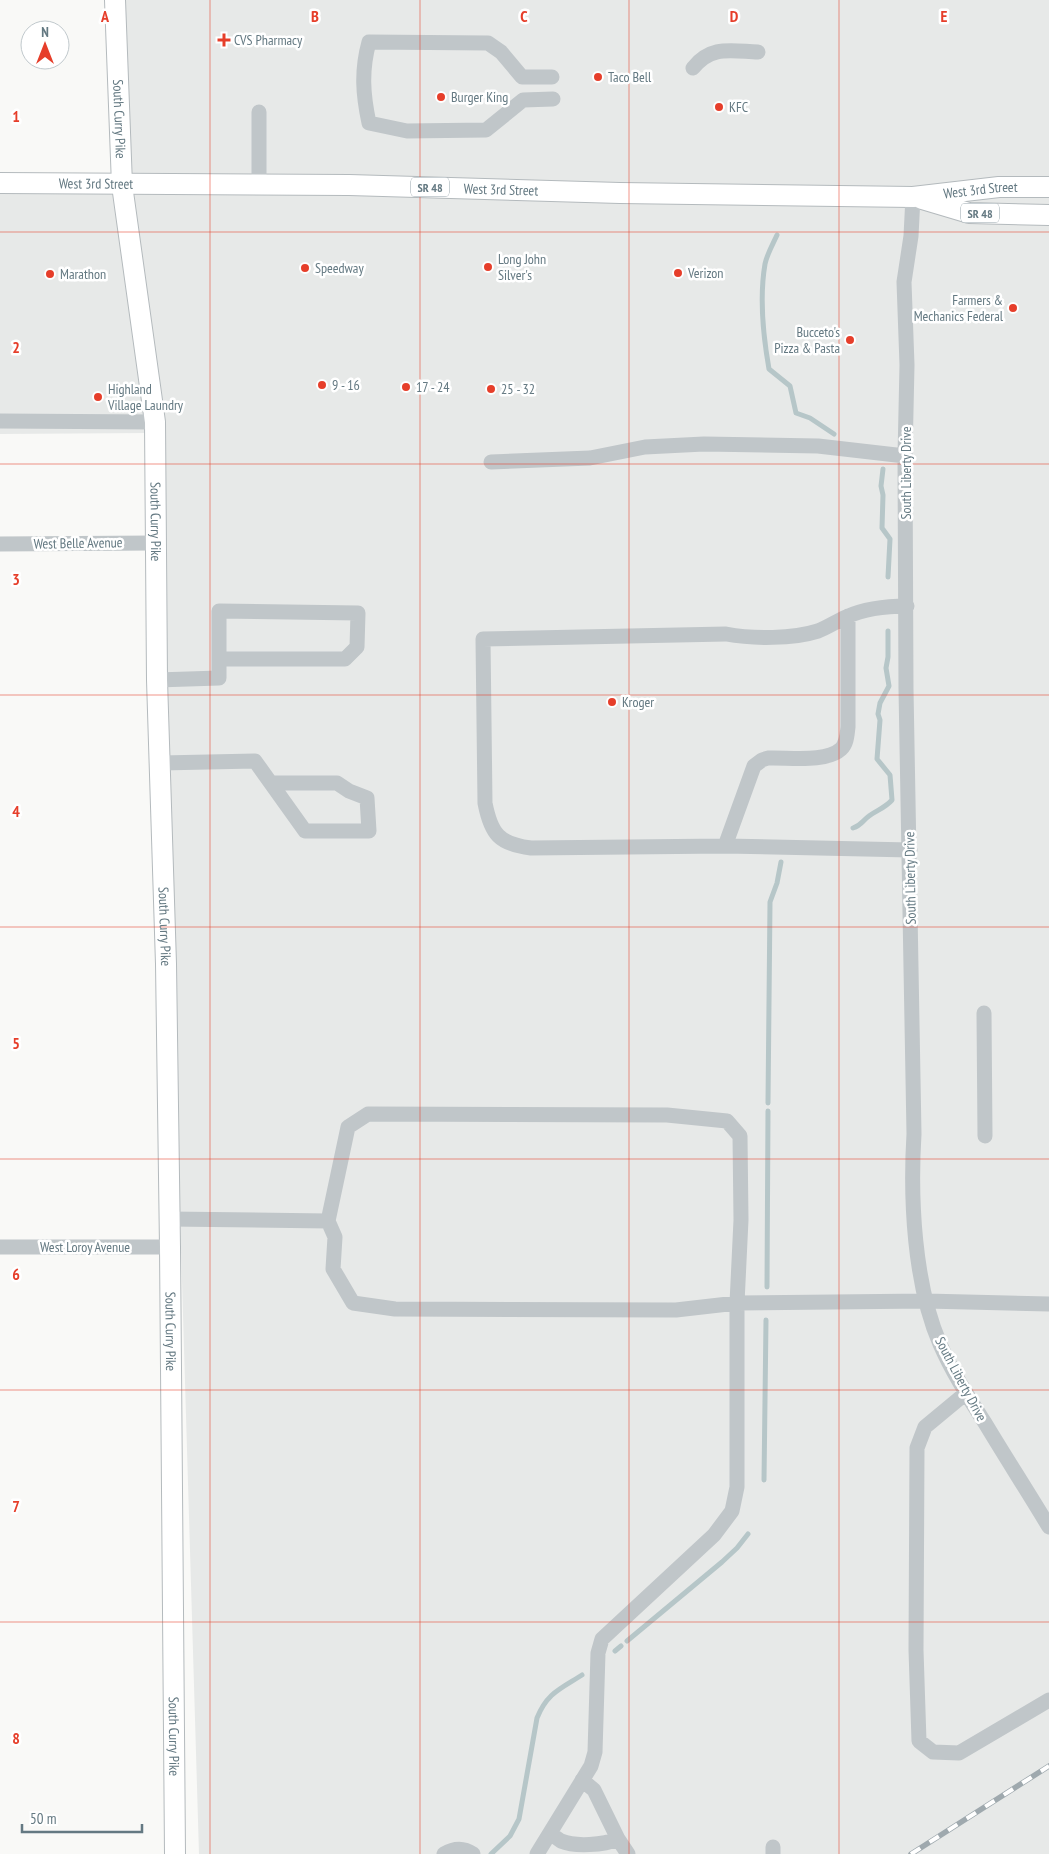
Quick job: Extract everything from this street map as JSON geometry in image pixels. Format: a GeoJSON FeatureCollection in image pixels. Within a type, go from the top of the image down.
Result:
{"type":"FeatureCollection","features":[{"type":"Feature","properties":{"kind":"main road","name":"South Curry Pike"},"geometry":{"type":"LineString","coordinates":[[115,0],[122,185],[155,422],[157,680],[166,964],[170,1219],[175,1854]]}},
{"type":"Feature","properties":{"kind":"main road","name":"West 3rd Street"},"geometry":{"type":"LineString","coordinates":[[0,183],[349,185],[620,193],[913,197],[999,187],[1049,187]]}},
{"type":"Feature","properties":{"kind":"main road","name":"West 3rd Street"},"geometry":{"type":"LineString","coordinates":[[913,197],[969,213],[1049,215]]}},
{"type":"Feature","properties":{"kind":"street"},"geometry":{"type":"LineString","coordinates":[[552,76],[522,77],[502,52],[488,43],[368,42],[364,58],[363,94],[369,123],[407,131],[486,130],[523,100],[553,99]]}},
{"type":"Feature","properties":{"kind":"street"},"geometry":{"type":"LineString","coordinates":[[693,68],[700,59],[712,52],[758,52]]}},
{"type":"Feature","properties":{"kind":"street"},"geometry":{"type":"LineString","coordinates":[[259,112],[259,185]]}},
{"type":"Feature","properties":{"kind":"street","name":"South Liberty Drive"},"geometry":{"type":"LineString","coordinates":[[913,197],[911,236],[904,282],[908,365],[905,456],[914,1134],[912,1163],[916,1243],[926,1301],[940,1344],[966,1392],[1049,1527]]}},
{"type":"Feature","properties":{"kind":"street"},"geometry":{"type":"LineString","coordinates":[[0,421],[155,422]]}},
{"type":"Feature","properties":{"kind":"street"},"geometry":{"type":"LineString","coordinates":[[491,462],[590,458],[645,447],[704,444],[818,446],[905,456]]}},
{"type":"Feature","properties":{"kind":"street","name":"West Belle Avenue"},"geometry":{"type":"LineString","coordinates":[[0,544],[155,543]]}},
{"type":"Feature","properties":{"kind":"street"},"geometry":{"type":"LineString","coordinates":[[907,606],[882,606],[848,616],[820,630],[800,636],[741,636],[726,634],[483,639],[485,802],[488,821],[498,837],[513,846],[531,848],[725,846],[910,850]]}},
{"type":"Feature","properties":{"kind":"street"},"geometry":{"type":"LineString","coordinates":[[157,680],[219,678],[219,659],[219,611],[358,613],[357,647],[345,658],[219,659]]}},
{"type":"Feature","properties":{"kind":"street"},"geometry":{"type":"LineString","coordinates":[[725,846],[754,766],[768,758],[827,756],[842,749],[847,741],[848,616]]}},
{"type":"Feature","properties":{"kind":"street"},"geometry":{"type":"LineString","coordinates":[[160,763],[255,760],[271,783],[305,831],[369,831],[367,798],[349,791],[338,783],[271,783]]}},
{"type":"Feature","properties":{"kind":"street"},"geometry":{"type":"LineString","coordinates":[[984,1014],[985,1136]]}},
{"type":"Feature","properties":{"kind":"street"},"geometry":{"type":"LineString","coordinates":[[537,1854],[591,1766],[595,1752],[598,1653],[602,1639],[714,1535],[732,1511],[736,1487],[737,1303],[741,1220],[740,1136],[727,1120],[667,1115],[368,1114],[348,1127],[328,1221],[335,1237],[333,1269],[353,1303],[395,1309],[518,1310],[676,1310],[737,1303],[926,1301],[1049,1304]]}},
{"type":"Feature","properties":{"kind":"street"},"geometry":{"type":"LineString","coordinates":[[170,1219],[328,1221]]}},
{"type":"Feature","properties":{"kind":"street","name":"West Loroy Avenue"},"geometry":{"type":"LineString","coordinates":[[0,1247],[170,1247]]}},
{"type":"Feature","properties":{"kind":"street"},"geometry":{"type":"LineString","coordinates":[[966,1392],[925,1427],[917,1448],[916,1650],[919,1741],[934,1752],[959,1753],[1049,1700]]}},
{"type":"Feature","properties":{"kind":"street"},"geometry":{"type":"LineString","coordinates":[[582,1780],[594,1790],[628,1854]]}},
{"type":"Feature","properties":{"kind":"street"},"geometry":{"type":"LineString","coordinates":[[551,1834],[562,1841],[581,1844],[609,1843],[618,1838]]}},
{"type":"Feature","properties":{"kind":"street"},"geometry":{"type":"LineString","coordinates":[[444,1854],[455,1849],[463,1849],[473,1854]]}},
{"type":"Feature","properties":{"kind":"shaded area"},"geometry":{"type":"Polygon","coordinates":[[[121,0],[1049,0],[1049,1854],[199,1854],[171,910],[149,433],[0,434],[0,185],[122,183],[121,0]]]}},
{"type":"Feature","properties":{"kind":"waterway"},"geometry":{"type":"LineString","coordinates":[[777,235],[766,260],[762,290],[764,330],[769,369],[790,386],[796,413],[810,418],[834,434]]}},
{"type":"Feature","properties":{"kind":"waterway"},"geometry":{"type":"LineString","coordinates":[[883,469],[881,486],[883,495],[882,528],[890,539],[888,577]]}},
{"type":"Feature","properties":{"kind":"waterway"},"geometry":{"type":"LineString","coordinates":[[853,828],[892,800],[890,775],[877,759],[880,720],[878,714],[880,703],[889,686],[886,668],[888,631]]}},
{"type":"Feature","properties":{"kind":"waterway"},"geometry":{"type":"LineString","coordinates":[[768,1103],[770,902],[777,883],[781,862]]}},
{"type":"Feature","properties":{"kind":"waterway"},"geometry":{"type":"LineString","coordinates":[[767,1287],[768,1111]]}},
{"type":"Feature","properties":{"kind":"waterway"},"geometry":{"type":"LineString","coordinates":[[764,1480],[766,1320]]}},
{"type":"Feature","properties":{"kind":"waterway"},"geometry":{"type":"LineString","coordinates":[[627,1641],[722,1562],[748,1534]]}},
{"type":"Feature","properties":{"kind":"waterway"},"geometry":{"type":"LineString","coordinates":[[615,1651],[621,1646]]}},
{"type":"Feature","properties":{"kind":"waterway"},"geometry":{"type":"LineString","coordinates":[[491,1854],[510,1836],[519,1819],[537,1718],[541,1710],[555,1692],[582,1675]]}},
{"type":"Feature","properties":{"kind":"railway"},"geometry":{"type":"LineString","coordinates":[[911,1854],[1049,1766]]}},
{"type":"Feature","properties":{"kind":"place","name":"CVS Pharmacy"},"geometry":{"type":"Point","coordinates":[224,40]}},
{"type":"Feature","properties":{"kind":"place","name":"Taco Bell"},"geometry":{"type":"Point","coordinates":[598,77]}},
{"type":"Feature","properties":{"kind":"place","name":"Burger King"},"geometry":{"type":"Point","coordinates":[441,97]}},
{"type":"Feature","properties":{"kind":"place","name":"KFC"},"geometry":{"type":"Point","coordinates":[719,107]}},
{"type":"Feature","properties":{"kind":"place","name":"Long John Silver's"},"geometry":{"type":"Point","coordinates":[488,267]}},
{"type":"Feature","properties":{"kind":"place","name":"Speedway"},"geometry":{"type":"Point","coordinates":[305,268]}},
{"type":"Feature","properties":{"kind":"place","name":"Verizon"},"geometry":{"type":"Point","coordinates":[678,273]}},
{"type":"Feature","properties":{"kind":"place","name":"Marathon"},"geometry":{"type":"Point","coordinates":[50,274]}},
{"type":"Feature","properties":{"kind":"place","name":"Farmers & Mechanics Federal"},"geometry":{"type":"Point","coordinates":[1013,308]}},
{"type":"Feature","properties":{"kind":"place","name":"Bucceto's Pizza & Pasta"},"geometry":{"type":"Point","coordinates":[850,340]}},
{"type":"Feature","properties":{"kind":"place","name":"9 - 16"},"geometry":{"type":"Point","coordinates":[322,385]}},
{"type":"Feature","properties":{"kind":"place","name":"17 - 24"},"geometry":{"type":"Point","coordinates":[406,387]}},
{"type":"Feature","properties":{"kind":"place","name":"25 - 32"},"geometry":{"type":"Point","coordinates":[491,389]}},
{"type":"Feature","properties":{"kind":"place","name":"Highland Village Laundry"},"geometry":{"type":"Point","coordinates":[98,397]}},
{"type":"Feature","properties":{"kind":"place","name":"Kroger"},"geometry":{"type":"Point","coordinates":[612,702]}}]}
